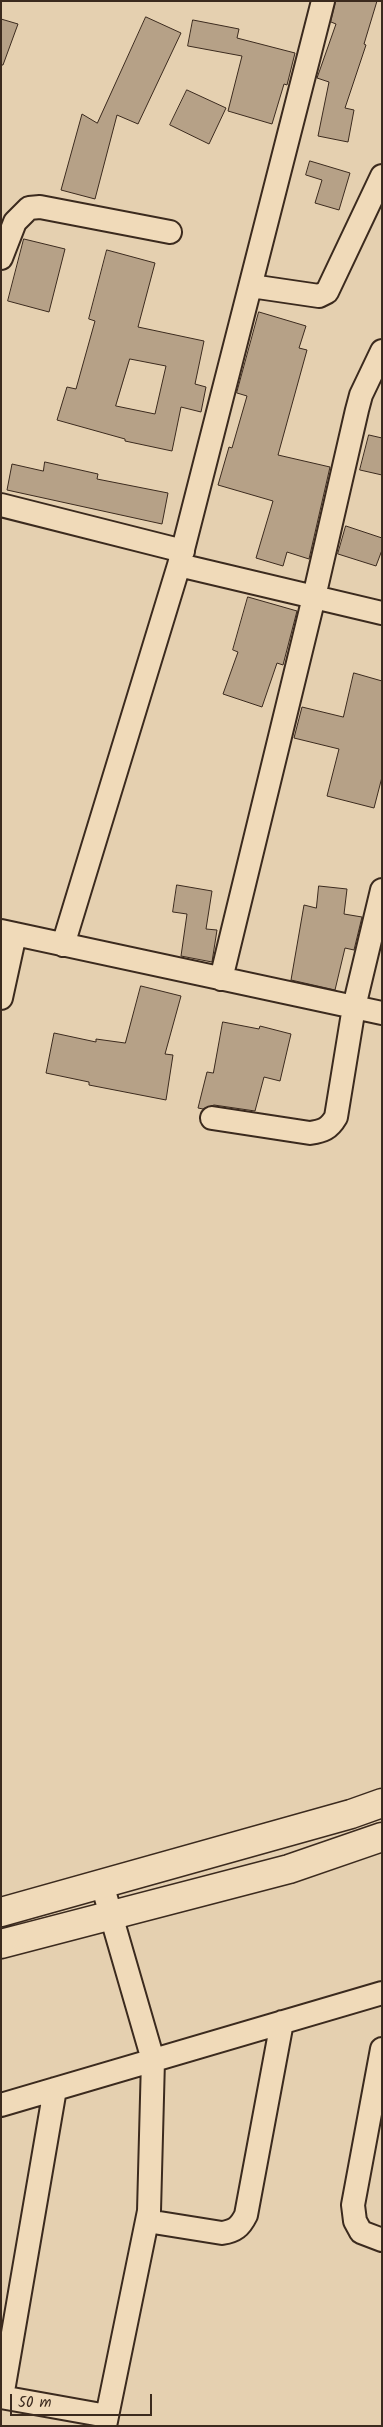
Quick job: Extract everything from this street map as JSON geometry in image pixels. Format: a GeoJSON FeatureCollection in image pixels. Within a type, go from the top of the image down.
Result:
{"type":"FeatureCollection","features":[{"type":"Feature","properties":{"kind":"street"},"geometry":{"type":"LineString","coordinates":[[63,945],[181,558],[324,1]]}},
{"type":"Feature","properties":{"kind":"street"},"geometry":{"type":"LineString","coordinates":[[250,286],[319,296],[327,292],[382,176]]}},
{"type":"Feature","properties":{"kind":"street"},"geometry":{"type":"LineString","coordinates":[[1,258],[15,222],[29,208],[40,207],[170,232]]}},
{"type":"Feature","properties":{"kind":"street"},"geometry":{"type":"LineString","coordinates":[[221,979],[314,598],[357,410],[361,396],[382,351]]}},
{"type":"Feature","properties":{"kind":"street"},"geometry":{"type":"LineString","coordinates":[[1,506],[314,598],[382,613]]}},
{"type":"Feature","properties":{"kind":"street"},"geometry":{"type":"LineString","coordinates":[[212,1118],[310,1133],[323,1131],[331,1126],[336,1117],[354,1007],[382,890]]}},
{"type":"Feature","properties":{"kind":"street"},"geometry":{"type":"LineString","coordinates":[[1,998],[8,932],[382,1013]]}},
{"type":"Feature","properties":{"kind":"street"},"geometry":{"type":"LineString","coordinates":[[1,1912],[350,1814],[382,1803]]}},
{"type":"Feature","properties":{"kind":"street"},"geometry":{"type":"LineString","coordinates":[[1,1944],[289,1869],[382,1837]]}},
{"type":"Feature","properties":{"kind":"street"},"geometry":{"type":"LineString","coordinates":[[55,2089],[2,2397],[106,2421],[147,2222],[151,2188],[153,2060],[102,1884]]}},
{"type":"Feature","properties":{"kind":"street"},"geometry":{"type":"LineString","coordinates":[[1,2105],[382,1993]]}},
{"type":"Feature","properties":{"kind":"street"},"geometry":{"type":"LineString","coordinates":[[147,2222],[222,2233],[233,2231],[240,2226],[246,2215],[282,2022]]}},
{"type":"Feature","properties":{"kind":"street"},"geometry":{"type":"LineString","coordinates":[[382,2049],[353,2205],[355,2221],[361,2232],[382,2240]]}},
{"type":"Feature","properties":{"kind":"building"},"geometry":{"type":"Polygon","coordinates":[[[336,1],[377,1],[364,44],[366,45],[345,108],[354,110],[348,142],[318,136],[329,82],[317,78],[336,24],[331,22],[336,1]]]}},
{"type":"Feature","properties":{"kind":"building"},"geometry":{"type":"Polygon","coordinates":[[[146,17],[181,33],[138,124],[117,115],[95,199],[61,190],[82,114],[97,123],[146,17]]]}},
{"type":"Feature","properties":{"kind":"building"},"geometry":{"type":"Polygon","coordinates":[[[1,19],[18,24],[3,65],[1,65],[1,19]]]}},
{"type":"Feature","properties":{"kind":"building"},"geometry":{"type":"Polygon","coordinates":[[[193,20],[239,29],[237,38],[295,53],[287,85],[284,84],[272,124],[228,111],[242,56],[188,46],[193,20]]]}},
{"type":"Feature","properties":{"kind":"building"},"geometry":{"type":"Polygon","coordinates":[[[187,90],[226,108],[209,144],[170,125],[187,90]]]}},
{"type":"Feature","properties":{"kind":"building"},"geometry":{"type":"Polygon","coordinates":[[[310,161],[350,173],[339,210],[315,203],[322,180],[306,175],[310,161]]]}},
{"type":"Feature","properties":{"kind":"building"},"geometry":{"type":"Polygon","coordinates":[[[24,239],[65,249],[49,312],[8,301],[24,239]]]}},
{"type":"Feature","properties":{"kind":"building"},"geometry":{"type":"Polygon","coordinates":[[[107,250],[155,263],[138,327],[204,341],[195,384],[206,387],[201,412],[181,407],[172,451],[125,441],[125,439],[57,420],[67,387],[76,389],[95,321],[89,319],[107,250]],[[130,359],[116,406],[155,414],[166,366],[130,359]]]}},
{"type":"Feature","properties":{"kind":"building"},"geometry":{"type":"Polygon","coordinates":[[[259,312],[306,326],[299,348],[307,350],[278,455],[330,467],[309,559],[287,552],[283,566],[256,558],[273,501],[218,485],[229,447],[232,448],[247,396],[237,393],[259,312]]]}},
{"type":"Feature","properties":{"kind":"building"},"geometry":{"type":"Polygon","coordinates":[[[369,435],[382,438],[382,475],[360,470],[369,435]]]}},
{"type":"Feature","properties":{"kind":"building"},"geometry":{"type":"Polygon","coordinates":[[[45,462],[98,474],[97,479],[168,493],[162,524],[7,490],[12,464],[43,471],[45,462]]]}},
{"type":"Feature","properties":{"kind":"building"},"geometry":{"type":"Polygon","coordinates":[[[346,526],[382,538],[382,550],[376,566],[338,554],[346,526]]]}},
{"type":"Feature","properties":{"kind":"building"},"geometry":{"type":"Polygon","coordinates":[[[248,597],[297,611],[283,665],[277,663],[262,707],[223,694],[238,652],[233,650],[248,597]]]}},
{"type":"Feature","properties":{"kind":"building"},"geometry":{"type":"Polygon","coordinates":[[[354,673],[382,681],[382,777],[374,808],[327,796],[339,749],[294,738],[302,707],[343,717],[354,673]]]}},
{"type":"Feature","properties":{"kind":"building"},"geometry":{"type":"Polygon","coordinates":[[[177,885],[212,891],[206,929],[217,930],[212,962],[181,956],[187,914],[173,912],[177,885]]]}},
{"type":"Feature","properties":{"kind":"building"},"geometry":{"type":"Polygon","coordinates":[[[319,886],[347,889],[344,914],[362,917],[354,950],[345,948],[335,990],[291,980],[304,905],[316,908],[319,886]]]}},
{"type":"Feature","properties":{"kind":"building"},"geometry":{"type":"Polygon","coordinates":[[[141,986],[181,996],[165,1054],[173,1055],[166,1100],[89,1085],[89,1082],[46,1073],[54,1033],[96,1042],[96,1039],[125,1043],[141,986]]]}},
{"type":"Feature","properties":{"kind":"building"},"geometry":{"type":"Polygon","coordinates":[[[223,1022],[259,1029],[260,1026],[291,1034],[280,1081],[264,1077],[255,1111],[214,1105],[203,1109],[198,1108],[207,1072],[213,1073],[223,1022]]]}}]}
